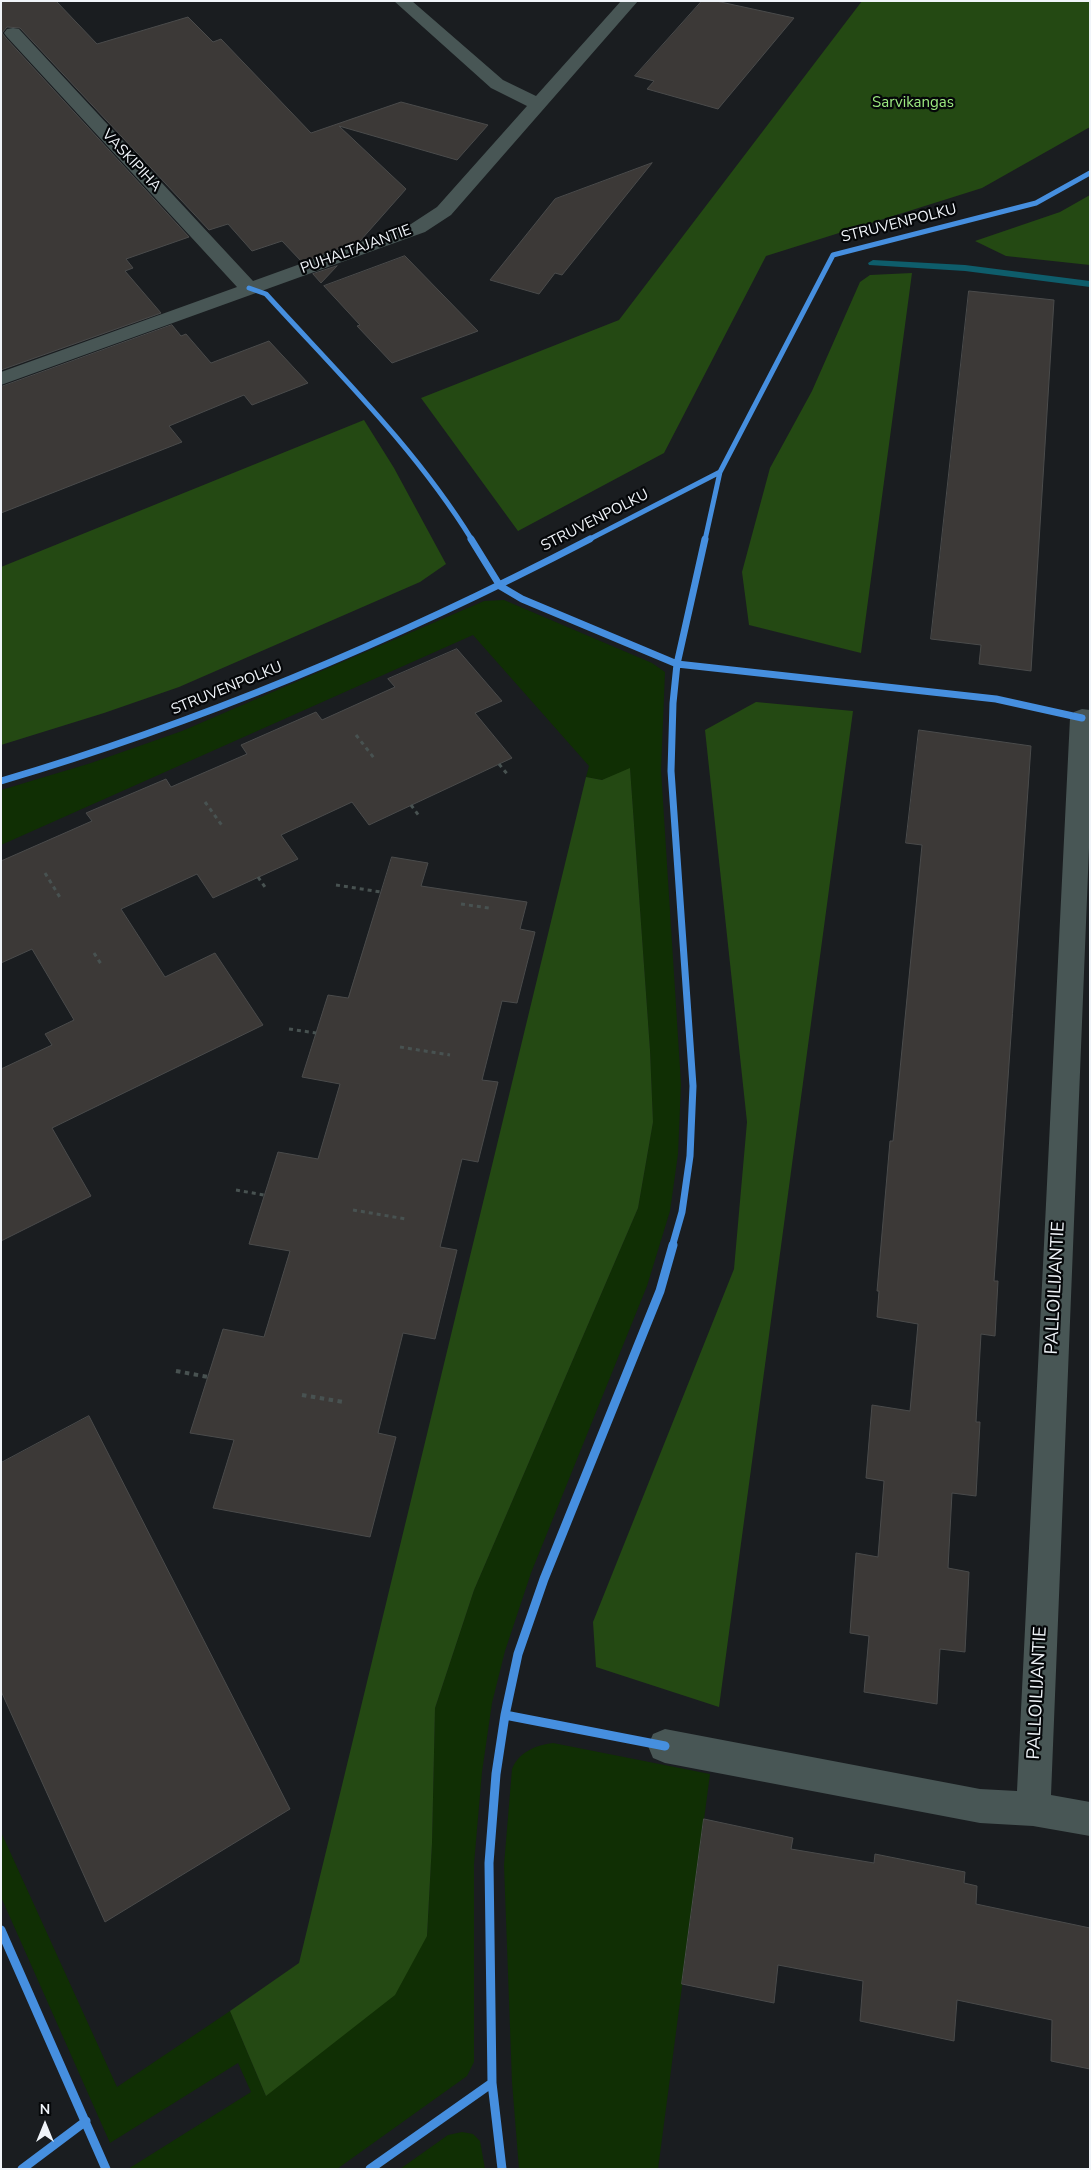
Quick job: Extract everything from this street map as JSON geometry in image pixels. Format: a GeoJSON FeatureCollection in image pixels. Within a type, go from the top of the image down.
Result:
{"type":"FeatureCollection","features":[{"type":"Feature","properties":{"kind":"street"},"geometry":{"type":"LineString","coordinates":[[402,1],[497,84],[538,104]]}},
{"type":"Feature","properties":{"kind":"street","name":"PUHALTAJANTIE"},"geometry":{"type":"LineString","coordinates":[[1,379],[418,228],[434,219],[444,211],[630,1]]}},
{"type":"Feature","properties":{"kind":"street","name":"VASKIPIHA"},"geometry":{"type":"LineString","coordinates":[[13,33],[249,288]]}},
{"type":"Feature","properties":{"kind":"street","name":"PALLOILIJANTIE"},"geometry":{"type":"LineString","coordinates":[[1033,1809],[1082,718],[1090,719]]}},
{"type":"Feature","properties":{"kind":"street"},"geometry":{"type":"LineString","coordinates":[[665,1746],[980,1806],[1033,1809],[1090,1819]]}},
{"type":"Feature","properties":{"kind":"path"},"geometry":{"type":"LineString","coordinates":[[356,735],[374,758]]}},
{"type":"Feature","properties":{"kind":"path"},"geometry":{"type":"LineString","coordinates":[[499,764],[508,775]]}},
{"type":"Feature","properties":{"kind":"path"},"geometry":{"type":"LineString","coordinates":[[205,802],[223,827]]}},
{"type":"Feature","properties":{"kind":"path"},"geometry":{"type":"LineString","coordinates":[[411,805],[420,816]]}},
{"type":"Feature","properties":{"kind":"path"},"geometry":{"type":"LineString","coordinates":[[45,873],[61,899]]}},
{"type":"Feature","properties":{"kind":"path"},"geometry":{"type":"LineString","coordinates":[[258,877],[265,887]]}},
{"type":"Feature","properties":{"kind":"path"},"geometry":{"type":"LineString","coordinates":[[336,885],[381,892]]}},
{"type":"Feature","properties":{"kind":"path"},"geometry":{"type":"LineString","coordinates":[[461,904],[489,908]]}},
{"type":"Feature","properties":{"kind":"path"},"geometry":{"type":"LineString","coordinates":[[94,952],[101,964]]}},
{"type":"Feature","properties":{"kind":"path"},"geometry":{"type":"LineString","coordinates":[[289,1029],[316,1033]]}},
{"type":"Feature","properties":{"kind":"path"},"geometry":{"type":"LineString","coordinates":[[400,1047],[450,1056]]}},
{"type":"Feature","properties":{"kind":"path"},"geometry":{"type":"LineString","coordinates":[[236,1190],[264,1195]]}},
{"type":"Feature","properties":{"kind":"path"},"geometry":{"type":"LineString","coordinates":[[353,1210],[406,1219]]}},
{"type":"Feature","properties":{"kind":"path"},"geometry":{"type":"LineString","coordinates":[[176,1371],[208,1377]]}},
{"type":"Feature","properties":{"kind":"path"},"geometry":{"type":"LineString","coordinates":[[302,1394],[343,1402]]}},
{"type":"Feature","properties":{"kind":"green space","name":"Sarvikangas"},"geometry":{"type":"Polygon","coordinates":[[[862,1],[1090,1],[1090,127],[982,188],[766,256],[664,453],[518,531],[421,398],[619,320],[862,1]]]}},
{"type":"Feature","properties":{"kind":"green space"},"geometry":{"type":"Polygon","coordinates":[[[1090,195],[1090,265],[1006,256],[975,241],[1060,212],[1090,195]]]}},
{"type":"Feature","properties":{"kind":"green space"},"geometry":{"type":"Polygon","coordinates":[[[912,273],[861,653],[749,625],[742,572],[770,468],[812,391],[860,282],[870,275],[912,273]]]}},
{"type":"Feature","properties":{"kind":"green space"},"geometry":{"type":"Polygon","coordinates":[[[364,420],[394,468],[446,564],[420,582],[179,687],[1,745],[1,567],[364,420]]]}},
{"type":"Feature","properties":{"kind":"green space"},"geometry":{"type":"Polygon","coordinates":[[[504,600],[652,663],[665,672],[661,770],[681,1084],[678,1154],[670,1211],[647,1286],[531,1573],[505,1651],[492,1703],[482,1772],[474,1864],[474,2062],[467,2076],[337,2169],[128,2169],[251,2092],[238,2063],[110,2143],[1,1897],[1,1832],[117,2087],[230,2011],[266,2096],[427,1936],[432,1843],[435,1708],[474,1590],[638,1208],[653,1122],[650,1050],[630,769],[602,780],[586,777],[589,766],[473,635],[1,845],[1,790],[91,763],[182,731],[484,601],[504,600]]]}},
{"type":"Feature","properties":{"kind":"green space"},"geometry":{"type":"Polygon","coordinates":[[[756,702],[853,711],[719,1707],[596,1667],[593,1622],[734,1269],[747,1122],[705,730],[756,702]]]}},
{"type":"Feature","properties":{"kind":"green space"},"geometry":{"type":"Polygon","coordinates":[[[630,768],[650,1050],[653,1122],[638,1208],[474,1590],[435,1708],[432,1843],[427,1936],[395,1995],[266,2096],[230,2011],[299,1963],[586,777],[602,780],[630,768]]]}},
{"type":"Feature","properties":{"kind":"green space"},"geometry":{"type":"Polygon","coordinates":[[[553,1743],[710,1774],[658,2169],[519,2169],[512,2082],[504,1865],[512,1769],[519,1758],[529,1750],[553,1743]]]}},
{"type":"Feature","properties":{"kind":"green space"},"geometry":{"type":"Polygon","coordinates":[[[462,2132],[473,2134],[480,2141],[485,2169],[400,2169],[448,2135],[462,2132]]]}},
{"type":"Feature","properties":{"kind":"building"},"geometry":{"type":"Polygon","coordinates":[[[1,1],[56,1],[97,44],[188,17],[213,42],[221,39],[311,133],[401,102],[488,125],[457,160],[339,126],[406,189],[360,241],[302,262],[282,241],[252,251],[228,224],[209,230],[20,28],[7,27],[2,33],[6,38],[189,237],[126,259],[133,268],[125,271],[161,313],[1,370],[1,1]]]}},
{"type":"Feature","properties":{"kind":"building"},"geometry":{"type":"Polygon","coordinates":[[[702,1],[716,1],[794,18],[718,109],[647,89],[654,81],[635,76],[702,1]]]}},
{"type":"Feature","properties":{"kind":"building"},"geometry":{"type":"Polygon","coordinates":[[[652,163],[562,275],[555,273],[539,294],[490,280],[555,199],[652,163]]]}},
{"type":"Feature","properties":{"kind":"building"},"geometry":{"type":"Polygon","coordinates":[[[405,256],[478,331],[392,363],[357,326],[360,325],[324,286],[405,256]]]}},
{"type":"Feature","properties":{"kind":"building"},"geometry":{"type":"Polygon","coordinates":[[[337,266],[321,283],[313,274],[337,266]]]}},
{"type":"Feature","properties":{"kind":"building"},"geometry":{"type":"Polygon","coordinates":[[[969,291],[1054,300],[1031,671],[979,664],[981,645],[931,639],[969,291]]]}},
{"type":"Feature","properties":{"kind":"building"},"geometry":{"type":"Polygon","coordinates":[[[172,325],[181,336],[186,334],[211,363],[269,341],[308,383],[252,405],[244,395],[169,426],[182,442],[1,513],[1,387],[172,325]]]}},
{"type":"Feature","properties":{"kind":"building"},"geometry":{"type":"Polygon","coordinates":[[[457,649],[502,701],[475,713],[512,758],[369,825],[352,802],[281,835],[298,859],[213,898],[197,874],[121,909],[165,977],[215,953],[263,1025],[52,1128],[91,1196],[1,1241],[1,1069],[52,1045],[45,1034],[74,1020],[32,949],[1,963],[1,861],[92,821],[86,813],[166,779],[171,787],[247,754],[241,745],[316,712],[322,720],[395,687],[388,679],[457,649]]]}},
{"type":"Feature","properties":{"kind":"building"},"geometry":{"type":"Polygon","coordinates":[[[919,730],[1031,746],[994,1281],[998,1281],[995,1336],[981,1334],[976,1422],[980,1422],[976,1496],[952,1493],[948,1568],[969,1572],[965,1652],[940,1649],[937,1704],[864,1692],[869,1636],[850,1633],[856,1553],[878,1557],[884,1481],[866,1478],[872,1405],[910,1411],[918,1324],[877,1317],[879,1291],[877,1291],[890,1141],[893,1141],[922,845],[906,843],[919,730]]]}},
{"type":"Feature","properties":{"kind":"building"},"geometry":{"type":"Polygon","coordinates":[[[392,857],[428,863],[421,886],[527,902],[520,929],[535,932],[517,1003],[502,1001],[482,1080],[498,1082],[478,1162],[462,1159],[440,1247],[457,1250],[435,1339],[403,1333],[378,1433],[396,1437],[370,1537],[213,1508],[234,1440],[190,1433],[223,1329],[264,1337],[290,1251],[249,1244],[278,1152],[318,1159],[340,1084],[302,1077],[328,995],[348,998],[392,857]]]}},
{"type":"Feature","properties":{"kind":"building"},"geometry":{"type":"Polygon","coordinates":[[[89,1416],[290,1809],[105,1922],[1,1691],[1,1463],[89,1416]]]}},
{"type":"Feature","properties":{"kind":"building"},"geometry":{"type":"Polygon","coordinates":[[[704,1819],[793,1838],[791,1849],[874,1863],[875,1854],[965,1872],[964,1883],[977,1886],[976,1904],[1090,1928],[1090,2069],[1051,2061],[1052,2020],[957,2000],[954,2041],[860,2021],[863,1981],[778,1965],[774,2003],[682,1984],[704,1819]]]}},
{"type":"Feature","properties":{"kind":"waterway"},"geometry":{"type":"LineString","coordinates":[[873,263],[965,268],[1090,284]]}},
{"type":"Feature","properties":{"kind":"cycle path","name":"STRUVENPOLKU"},"geometry":{"type":"LineString","coordinates":[[1,781],[86,756],[248,697],[500,586],[720,472],[833,255],[1036,203],[1090,173]]}},
{"type":"Feature","properties":{"kind":"cycle path"},"geometry":{"type":"LineString","coordinates":[[249,288],[266,294],[390,430],[449,503],[500,586],[522,599],[677,664],[996,699],[1082,718]]}},
{"type":"Feature","properties":{"kind":"cycle path"},"geometry":{"type":"LineString","coordinates":[[502,2169],[492,2083],[489,1863],[496,1774],[505,1715],[518,1654],[544,1579],[660,1291],[682,1212],[690,1156],[693,1086],[671,771],[673,703],[677,664],[720,472]]}},
{"type":"Feature","properties":{"kind":"cycle path"},"geometry":{"type":"LineString","coordinates":[[505,1715],[665,1746]]}},
{"type":"Feature","properties":{"kind":"cycle path"},"geometry":{"type":"LineString","coordinates":[[1,1930],[106,2169]]}},
{"type":"Feature","properties":{"kind":"cycle path"},"geometry":{"type":"LineString","coordinates":[[370,2169],[492,2083]]}},
{"type":"Feature","properties":{"kind":"cycle path"},"geometry":{"type":"LineString","coordinates":[[22,2169],[86,2121]]}}]}
